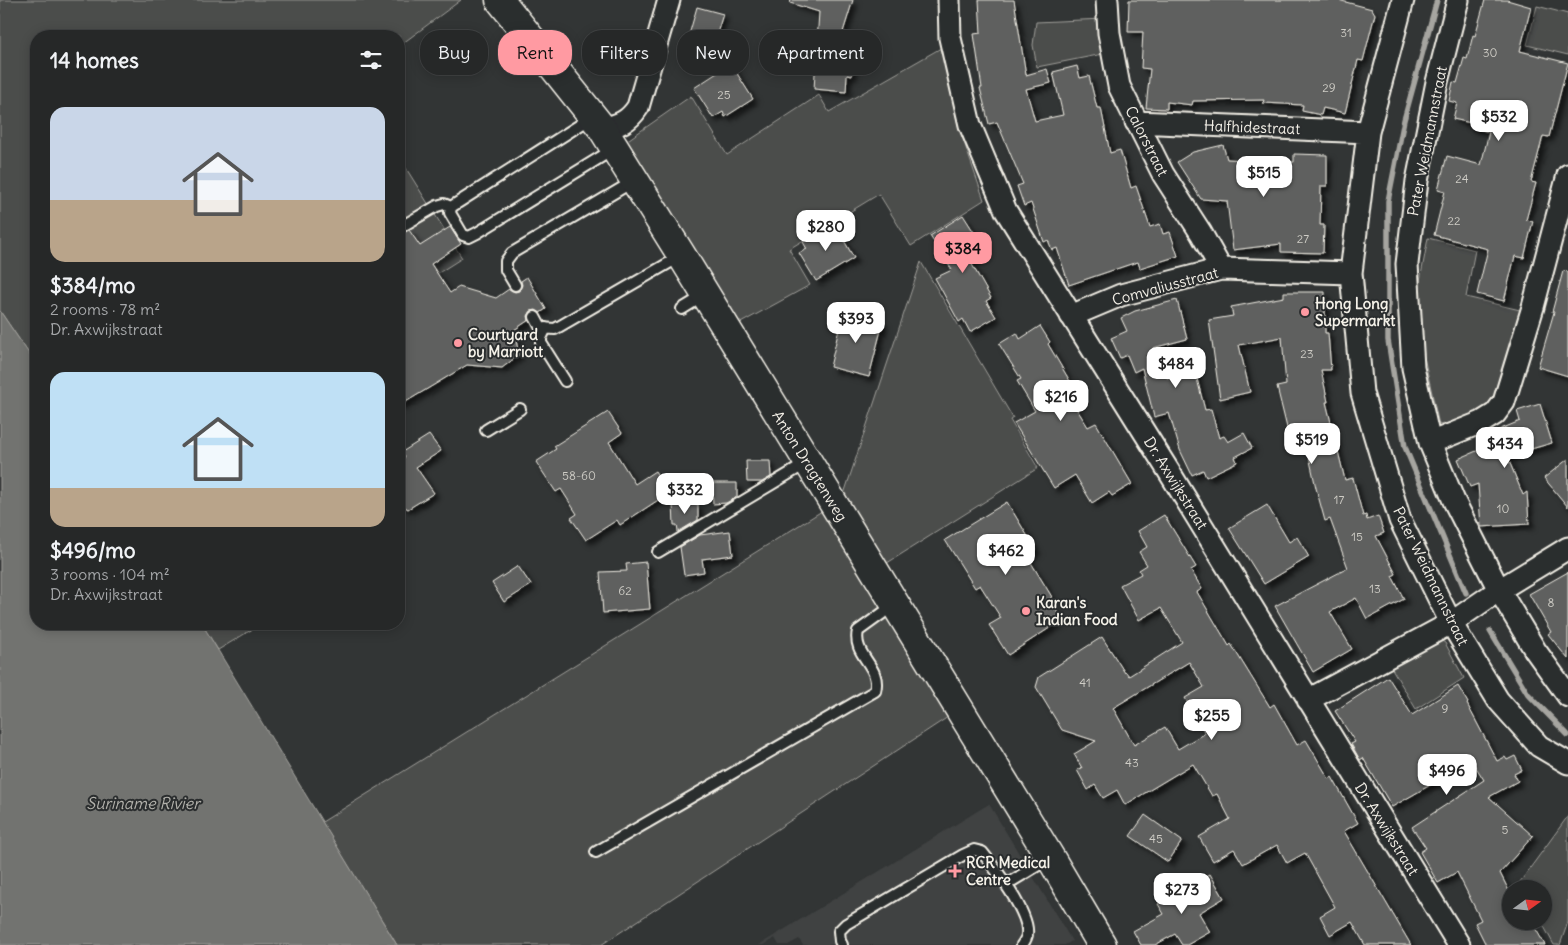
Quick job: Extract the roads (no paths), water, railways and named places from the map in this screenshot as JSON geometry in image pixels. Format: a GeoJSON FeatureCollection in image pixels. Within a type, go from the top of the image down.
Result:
{"type":"FeatureCollection","features":[{"type":"Feature","properties":{"kind":"main road","name":"Anton Dragtenweg"},"geometry":{"type":"LineString","coordinates":[[500,0],[603,131],[635,180],[1102,945]]}},
{"type":"Feature","properties":{"kind":"street"},"geometry":{"type":"LineString","coordinates":[[603,131],[622,124],[632,116],[638,107],[669,0]]}},
{"type":"Feature","properties":{"kind":"street","name":"Dr. Axwijkstraat"},"geometry":{"type":"LineString","coordinates":[[950,0],[950,38],[970,125],[1006,211],[1174,479],[1459,945]]}},
{"type":"Feature","properties":{"kind":"street","name":"Calorstraat"},"geometry":{"type":"LineString","coordinates":[[1107,0],[1109,33],[1119,86],[1162,174],[1201,233],[1221,270]]}},
{"type":"Feature","properties":{"kind":"street","name":"Pater Weidmannstraat"},"geometry":{"type":"LineString","coordinates":[[1403,0],[1368,132],[1351,273],[1362,393],[1400,520],[1451,623],[1498,700],[1539,746],[1568,763]]}},
{"type":"Feature","properties":{"kind":"street","name":"Pater Weidmannstraat"},"geometry":{"type":"LineString","coordinates":[[1458,0],[1437,82],[1417,180],[1407,264],[1413,368],[1430,443],[1454,501],[1499,590],[1535,650],[1568,696]]}},
{"type":"Feature","properties":{"kind":"street","name":"Halfhidestraat"},"geometry":{"type":"LineString","coordinates":[[1136,122],[1368,132]]}},
{"type":"Feature","properties":{"kind":"street"},"geometry":{"type":"LineString","coordinates":[[1430,443],[1482,422],[1495,414],[1504,402],[1533,307],[1568,175]]}},
{"type":"Feature","properties":{"kind":"street","name":"Comvaliusstraat"},"geometry":{"type":"LineString","coordinates":[[1071,316],[1121,295],[1221,270],[1351,273]]}},
{"type":"Feature","properties":{"kind":"street"},"geometry":{"type":"LineString","coordinates":[[1308,700],[1451,623],[1499,590],[1568,548]]}},
{"type":"Feature","properties":{"kind":"lane"},"geometry":{"type":"LineString","coordinates":[[451,207],[450,213],[464,235],[469,237],[603,131]]}},
{"type":"Feature","properties":{"kind":"lane"},"geometry":{"type":"LineString","coordinates":[[405,225],[437,206],[444,204],[451,207],[603,131]]}},
{"type":"Feature","properties":{"kind":"lane"},"geometry":{"type":"LineString","coordinates":[[515,285],[506,270],[506,261],[512,253],[635,180]]}},
{"type":"Feature","properties":{"kind":"lane"},"geometry":{"type":"LineString","coordinates":[[534,316],[541,328],[556,329],[682,256]]}},
{"type":"Feature","properties":{"kind":"lane"},"geometry":{"type":"LineString","coordinates":[[682,309],[706,294]]}},
{"type":"Feature","properties":{"kind":"lane"},"geometry":{"type":"LineString","coordinates":[[546,328],[540,338],[541,343],[565,381]]}},
{"type":"Feature","properties":{"kind":"lane"},"geometry":{"type":"LineString","coordinates":[[486,430],[520,409]]}},
{"type":"Feature","properties":{"kind":"lane"},"geometry":{"type":"LineString","coordinates":[[658,552],[808,463]]}},
{"type":"Feature","properties":{"kind":"lane"},"geometry":{"type":"LineString","coordinates":[[596,852],[875,691],[877,683],[875,673],[858,646],[856,638],[858,631],[895,604]]}},
{"type":"Feature","properties":{"kind":"lane"},"geometry":{"type":"LineString","coordinates":[[842,945],[839,931],[846,924],[974,850],[982,852],[1007,884],[1027,925],[1027,936],[1022,945]]}},
{"type":"Feature","properties":{"kind":"lane"},"geometry":{"type":"LineString","coordinates":[[1007,884],[1050,857]]}},
{"type":"Feature","properties":{"kind":"water","name":"Suriname Rivier"},"geometry":{"type":"Polygon","coordinates":[[[0,311],[30,355],[30,630],[206,630],[397,945],[0,945],[0,311]]]}},
{"type":"Feature","properties":{"kind":"waterway"},"geometry":{"type":"LineString","coordinates":[[1437,0],[1404,120],[1388,201],[1388,340],[1405,447],[1466,593]]}},
{"type":"Feature","properties":{"kind":"waterway"},"geometry":{"type":"LineString","coordinates":[[1490,631],[1528,694],[1568,735]]}},
{"type":"Feature","properties":{"kind":"place","name":"Hong Long Supermarkt"},"geometry":{"type":"Point","coordinates":[1305,312]}},
{"type":"Feature","properties":{"kind":"place","name":"Courtyard by Marriott"},"geometry":{"type":"Point","coordinates":[458,343]}},
{"type":"Feature","properties":{"kind":"place","name":"Karan's Indian Food"},"geometry":{"type":"Point","coordinates":[1026,611]}},
{"type":"Feature","properties":{"kind":"place","name":"RCR Medical Centre"},"geometry":{"type":"Point","coordinates":[955,871]}}]}
